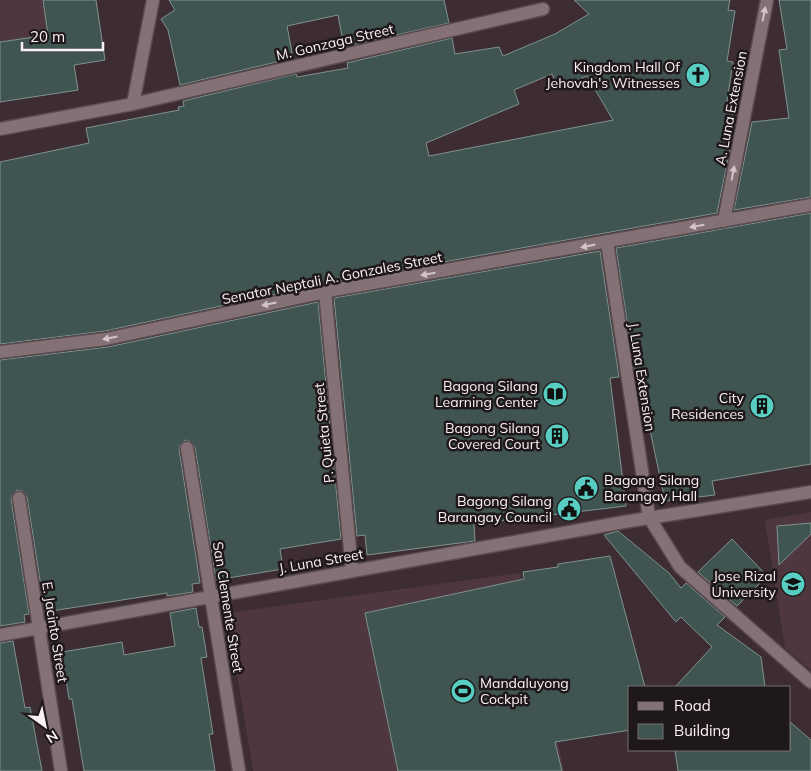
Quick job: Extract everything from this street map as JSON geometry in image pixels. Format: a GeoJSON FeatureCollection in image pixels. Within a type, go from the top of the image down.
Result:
{"type":"FeatureCollection","features":[{"type":"Feature","properties":{"kind":"street"},"geometry":{"type":"LineString","coordinates":[[133,104],[154,0]]}},
{"type":"Feature","properties":{"kind":"street","name":"A. Luna Extension"},"geometry":{"type":"LineString","coordinates":[[724,221],[767,0]]}},
{"type":"Feature","properties":{"kind":"street","name":"M. Gonzaga Street"},"geometry":{"type":"LineString","coordinates":[[0,129],[133,104],[543,9]]}},
{"type":"Feature","properties":{"kind":"street"},"geometry":{"type":"LineString","coordinates":[[724,221],[811,205]]}},
{"type":"Feature","properties":{"kind":"street","name":"Senator Neptali A. Gonzales Street"},"geometry":{"type":"LineString","coordinates":[[0,352],[106,339],[325,292],[724,221]]}},
{"type":"Feature","properties":{"kind":"street","name":"J. Luna Extension"},"geometry":{"type":"LineString","coordinates":[[607,242],[648,517]]}},
{"type":"Feature","properties":{"kind":"street","name":"P. Quieta Street"},"geometry":{"type":"LineString","coordinates":[[325,292],[352,570]]}},
{"type":"Feature","properties":{"kind":"street","name":"San Clemente Street"},"geometry":{"type":"LineString","coordinates":[[187,448],[239,771]]}},
{"type":"Feature","properties":{"kind":"street","name":"J. Luna Street"},"geometry":{"type":"LineString","coordinates":[[0,636],[648,517],[811,492]]}},
{"type":"Feature","properties":{"kind":"street","name":"E. Jacinto Street"},"geometry":{"type":"LineString","coordinates":[[19,498],[62,771]]}},
{"type":"Feature","properties":{"kind":"street"},"geometry":{"type":"LineString","coordinates":[[648,517],[680,567],[811,682]]}},
{"type":"Feature","properties":{"kind":"shaded area"},"geometry":{"type":"Polygon","coordinates":[[[0,0],[96,0],[105,60],[75,65],[78,90],[0,102],[0,0]]]}},
{"type":"Feature","properties":{"kind":"shaded area","name":"Jose Rizal University"},"geometry":{"type":"Polygon","coordinates":[[[811,512],[811,670],[785,648],[765,520],[811,512]]]}},
{"type":"Feature","properties":{"kind":"shaded area","name":"Mandaluyong Cockpit"},"geometry":{"type":"Polygon","coordinates":[[[520,573],[564,771],[253,771],[227,613],[520,573]]]}},
{"type":"Feature","properties":{"kind":"building"},"geometry":{"type":"Polygon","coordinates":[[[43,0],[96,0],[105,60],[74,65],[78,90],[0,102],[0,42],[48,35],[43,0]]]}},
{"type":"Feature","properties":{"kind":"building"},"geometry":{"type":"Polygon","coordinates":[[[169,0],[444,0],[449,23],[344,47],[338,15],[287,26],[293,58],[180,85],[168,30],[161,19],[175,10],[169,0]]]}},
{"type":"Feature","properties":{"kind":"building"},"geometry":{"type":"Polygon","coordinates":[[[574,0],[730,0],[728,10],[735,11],[727,61],[733,62],[727,101],[735,102],[731,124],[735,124],[717,213],[337,281],[105,331],[0,344],[0,162],[89,143],[86,128],[179,110],[178,107],[184,106],[183,101],[296,74],[297,77],[348,68],[347,63],[452,38],[455,54],[499,47],[503,56],[555,34],[589,14],[574,0]],[[552,74],[514,90],[519,104],[426,143],[429,156],[613,120],[587,76],[558,88],[552,74]]]}},
{"type":"Feature","properties":{"kind":"building"},"geometry":{"type":"Polygon","coordinates":[[[779,0],[811,0],[811,197],[734,210],[752,122],[789,118],[779,50],[787,49],[779,0]]]}},
{"type":"Feature","properties":{"kind":"building"},"geometry":{"type":"Polygon","coordinates":[[[811,213],[811,464],[712,481],[715,495],[665,501],[638,373],[635,374],[616,248],[811,213]]]}},
{"type":"Feature","properties":{"kind":"building"},"geometry":{"type":"Polygon","coordinates":[[[600,251],[619,377],[610,378],[626,506],[474,524],[475,541],[367,555],[365,535],[357,536],[334,298],[600,251]]]}},
{"type":"Feature","properties":{"kind":"building"},"geometry":{"type":"Polygon","coordinates":[[[318,302],[341,539],[280,549],[283,569],[216,580],[195,447],[190,441],[185,440],[179,449],[200,583],[192,584],[193,592],[167,596],[167,593],[45,612],[27,497],[22,491],[17,490],[11,499],[29,614],[24,615],[25,622],[0,626],[0,360],[108,347],[318,302]]]}},
{"type":"Feature","properties":{"kind":"building"},"geometry":{"type":"Polygon","coordinates":[[[811,523],[811,534],[779,565],[777,526],[811,523]]]}},
{"type":"Feature","properties":{"kind":"building"},"geometry":{"type":"Polygon","coordinates":[[[618,531],[669,573],[681,588],[686,583],[725,617],[717,625],[761,657],[765,686],[676,686],[712,647],[681,617],[676,622],[604,535],[618,531]]]}},
{"type":"Feature","properties":{"kind":"building"},"geometry":{"type":"Polygon","coordinates":[[[732,539],[767,576],[737,606],[698,572],[732,539]]]}},
{"type":"Feature","properties":{"kind":"building","name":"Mandaluyong Cockpit"},"geometry":{"type":"Polygon","coordinates":[[[610,556],[645,686],[628,686],[628,730],[555,742],[562,771],[398,771],[365,613],[524,579],[523,572],[558,567],[558,564],[610,556]]]}},
{"type":"Feature","properties":{"kind":"building"},"geometry":{"type":"Polygon","coordinates":[[[196,608],[199,627],[202,627],[207,657],[201,658],[213,734],[209,734],[215,771],[84,771],[72,699],[69,699],[62,652],[122,642],[124,655],[175,646],[170,613],[196,608]]]}},
{"type":"Feature","properties":{"kind":"building"},"geometry":{"type":"Polygon","coordinates":[[[13,641],[25,708],[30,707],[42,771],[0,771],[0,643],[13,641]]]}},
{"type":"Feature","properties":{"kind":"building"},"geometry":{"type":"Polygon","coordinates":[[[791,723],[811,740],[811,771],[678,771],[675,751],[791,751],[791,723]]]}},
{"type":"Feature","properties":{"kind":"place","name":"Kingdom Hall Of Jehovah's Witnesses"},"geometry":{"type":"Point","coordinates":[698,75]}},
{"type":"Feature","properties":{"kind":"place","name":"Bagong Silang Learning Center"},"geometry":{"type":"Point","coordinates":[555,394]}},
{"type":"Feature","properties":{"kind":"place","name":"City Residences"},"geometry":{"type":"Point","coordinates":[762,406]}},
{"type":"Feature","properties":{"kind":"place","name":"Bagong Silang Covered Court"},"geometry":{"type":"Point","coordinates":[557,436]}},
{"type":"Feature","properties":{"kind":"place","name":"Bagong Silang Barangay Hall"},"geometry":{"type":"Point","coordinates":[586,488]}},
{"type":"Feature","properties":{"kind":"place","name":"Bagong Silang Barangay Council"},"geometry":{"type":"Point","coordinates":[569,509]}},
{"type":"Feature","properties":{"kind":"place","name":"Jose Rizal University"},"geometry":{"type":"Point","coordinates":[793,584]}},
{"type":"Feature","properties":{"kind":"place","name":"Mandaluyong Cockpit"},"geometry":{"type":"Point","coordinates":[463,691]}}]}
